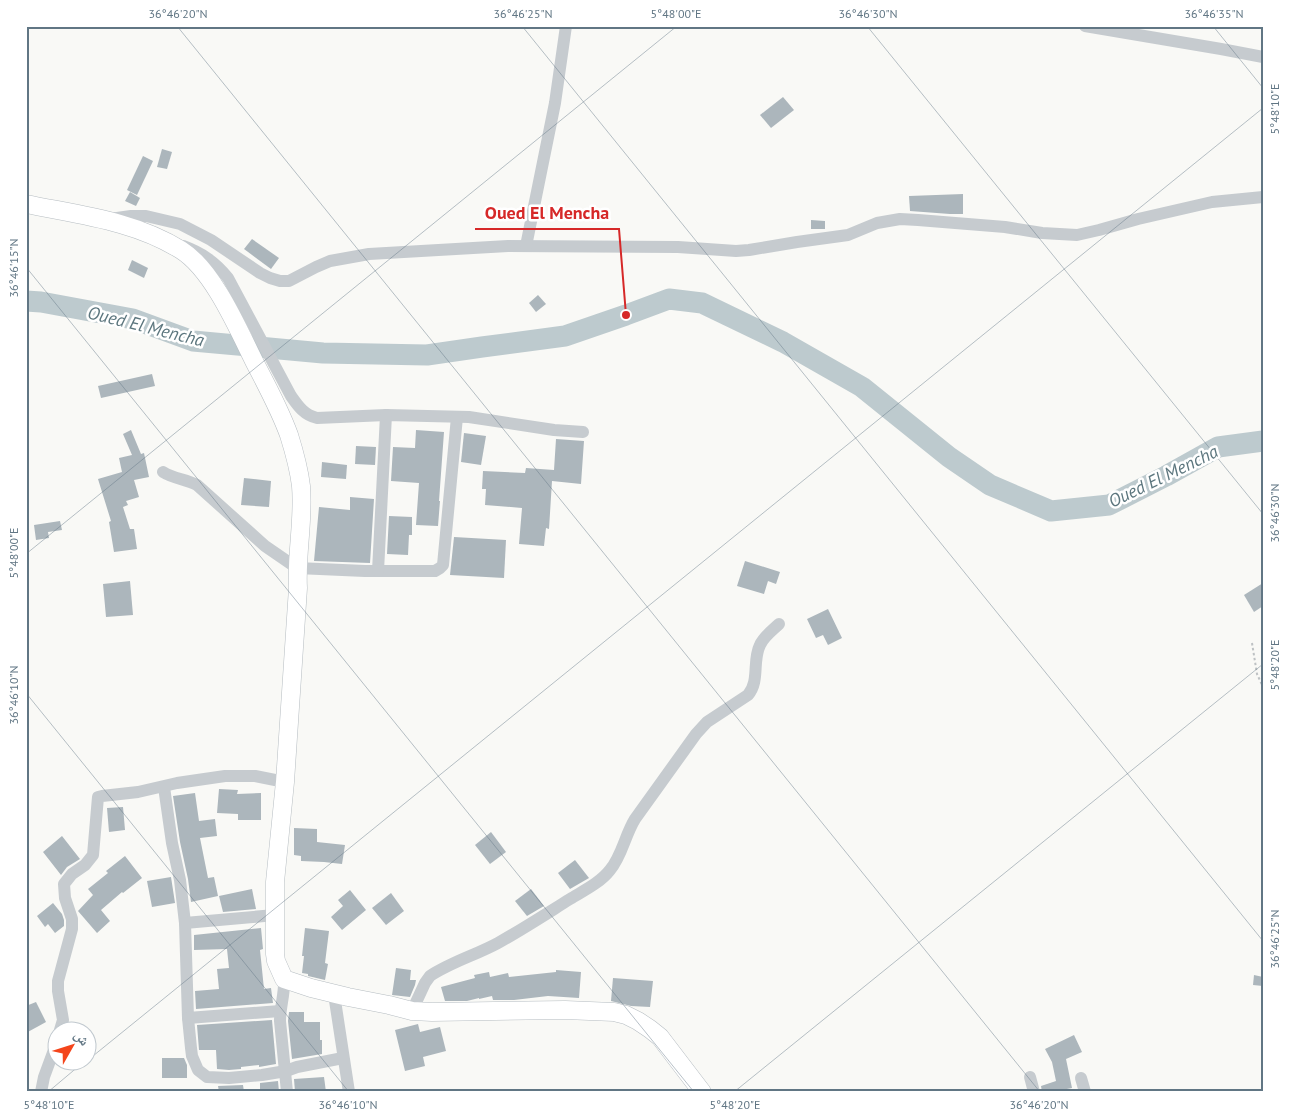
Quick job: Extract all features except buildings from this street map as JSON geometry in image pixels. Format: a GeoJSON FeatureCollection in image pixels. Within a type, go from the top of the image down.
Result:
{"type":"FeatureCollection","features":[{"type":"Feature","properties":{"kind":"main road"},"geometry":{"type":"LineString","coordinates":[[26,204],[105,220],[146,232],[184,252],[212,284],[234,305],[271,378],[294,453],[302,507],[285,782],[276,882],[275,954],[284,979],[334,994],[389,1004],[412,1011],[565,1010],[614,1012],[626,1015],[660,1037],[702,1092]]}},
{"type":"Feature","properties":{"kind":"street"},"geometry":{"type":"LineString","coordinates":[[526,246],[555,103],[566,26]]}},
{"type":"Feature","properties":{"kind":"street"},"geometry":{"type":"LineString","coordinates":[[1085,26],[1263,57]]}},
{"type":"Feature","properties":{"kind":"street"},"geometry":{"type":"LineString","coordinates":[[105,220],[146,216],[180,224],[211,240],[260,273],[280,281],[289,281],[330,261],[369,254],[489,246],[678,247],[736,251],[848,235],[877,223],[900,219],[986,225],[1077,235],[1212,202],[1263,197]]}},
{"type":"Feature","properties":{"kind":"street"},"geometry":{"type":"LineString","coordinates":[[271,378],[298,407],[309,416],[317,418],[386,415],[457,416],[554,430],[583,432]]}},
{"type":"Feature","properties":{"kind":"street"},"geometry":{"type":"LineString","coordinates":[[378,571],[386,415]]}},
{"type":"Feature","properties":{"kind":"street"},"geometry":{"type":"LineString","coordinates":[[163,472],[197,485],[264,546],[297,568],[378,571],[438,570],[442,565],[457,416]]}},
{"type":"Feature","properties":{"kind":"street"},"geometry":{"type":"LineString","coordinates":[[412,1011],[430,976],[506,939],[609,872],[620,853],[630,826],[696,734],[707,722],[752,690],[755,681],[757,654],[761,644],[779,624]]}},
{"type":"Feature","properties":{"kind":"street"},"geometry":{"type":"LineString","coordinates":[[63,1020],[58,981],[72,928],[72,919],[65,898],[64,884],[72,874],[85,865],[93,856],[98,798],[206,778],[243,775],[285,782]]}},
{"type":"Feature","properties":{"kind":"street"},"geometry":{"type":"LineString","coordinates":[[164,787],[169,828],[180,880],[185,924],[188,1018],[192,1056],[198,1070],[207,1077],[229,1078],[286,1072],[297,1067],[343,1058]]}},
{"type":"Feature","properties":{"kind":"street"},"geometry":{"type":"LineString","coordinates":[[185,924],[275,915]]}},
{"type":"Feature","properties":{"kind":"street"},"geometry":{"type":"LineString","coordinates":[[284,979],[285,987],[280,1021],[287,1092]]}},
{"type":"Feature","properties":{"kind":"street"},"geometry":{"type":"LineString","coordinates":[[334,994],[348,1092]]}},
{"type":"Feature","properties":{"kind":"street"},"geometry":{"type":"LineString","coordinates":[[188,1018],[280,1011]]}},
{"type":"Feature","properties":{"kind":"street"},"geometry":{"type":"LineString","coordinates":[[41,1092],[48,1066]]}},
{"type":"Feature","properties":{"kind":"street"},"geometry":{"type":"LineString","coordinates":[[1030,1077],[1034,1092]]}},
{"type":"Feature","properties":{"kind":"street"},"geometry":{"type":"LineString","coordinates":[[1081,1078],[1085,1092]]}},
{"type":"Feature","properties":{"kind":"path"},"geometry":{"type":"LineString","coordinates":[[1252,643],[1257,674],[1263,687]]}},
{"type":"Feature","properties":{"kind":"waterway","name":"Oued El Mencha"},"geometry":{"type":"LineString","coordinates":[[26,301],[41,302],[133,319],[193,341],[323,353],[427,355],[565,336],[669,299],[702,303],[783,342],[862,387],[949,457],[990,485],[1051,511],[1109,505],[1218,447],[1263,441]]}},
{"type":"Feature","properties":{"kind":"place","name":"Oued El Mencha"},"geometry":{"type":"Point","coordinates":[626,315]}}]}
